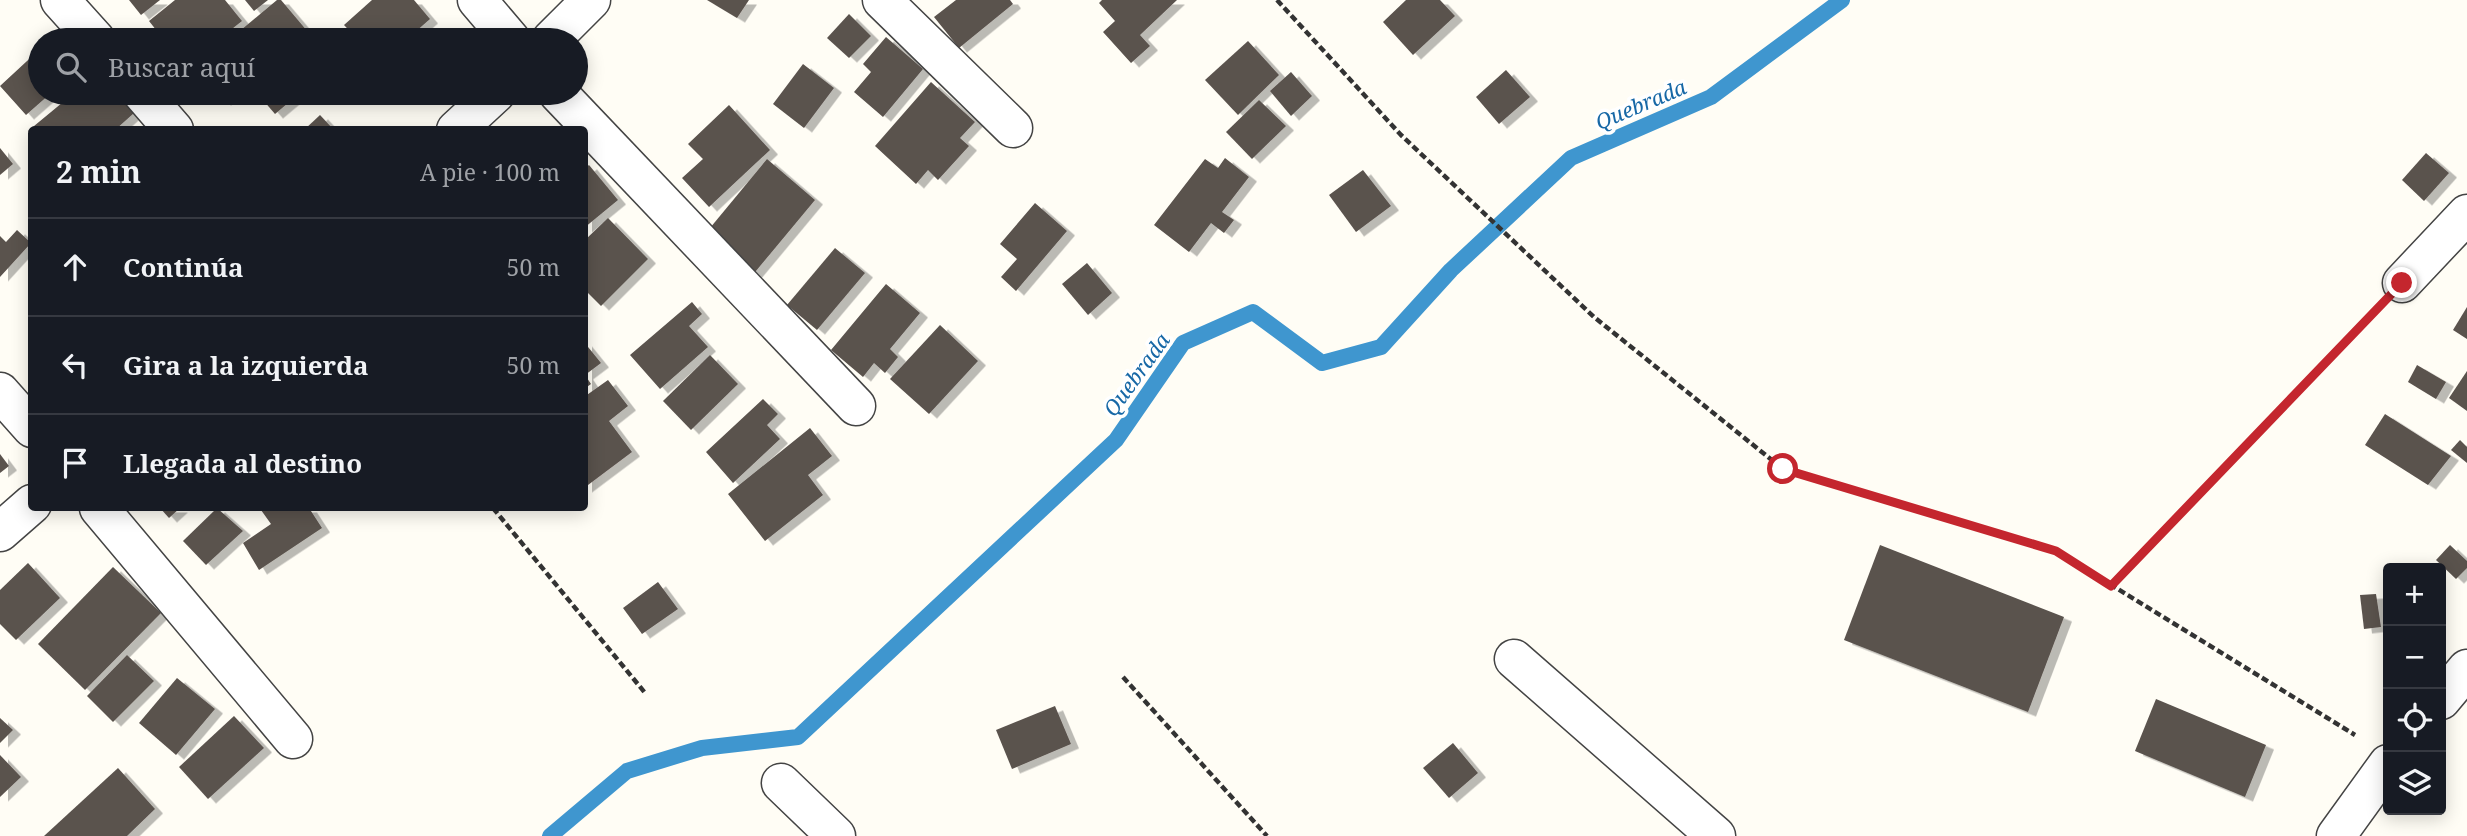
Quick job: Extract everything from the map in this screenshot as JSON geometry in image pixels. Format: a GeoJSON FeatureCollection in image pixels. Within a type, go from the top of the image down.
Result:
{"type":"FeatureCollection","features":[{"type":"Feature","properties":{"kind":"street"},"geometry":{"type":"LineString","coordinates":[[60,0],[85,28]]}},
{"type":"Feature","properties":{"kind":"street"},"geometry":{"type":"LineString","coordinates":[[477,0],[501,28]]}},
{"type":"Feature","properties":{"kind":"street"},"geometry":{"type":"LineString","coordinates":[[563,28],[590,0]]}},
{"type":"Feature","properties":{"kind":"street"},"geometry":{"type":"LineString","coordinates":[[882,0],[1013,128]]}},
{"type":"Feature","properties":{"kind":"street"},"geometry":{"type":"LineString","coordinates":[[152,105],[171,126]]}},
{"type":"Feature","properties":{"kind":"street"},"geometry":{"type":"LineString","coordinates":[[460,126],[483,105]]}},
{"type":"Feature","properties":{"kind":"street"},"geometry":{"type":"LineString","coordinates":[[569,105],[856,406]]}},
{"type":"Feature","properties":{"kind":"street"},"geometry":{"type":"LineString","coordinates":[[2402,283],[2467,214]]}},
{"type":"Feature","properties":{"kind":"street"},"geometry":{"type":"LineString","coordinates":[[0,392],[28,424]]}},
{"type":"Feature","properties":{"kind":"street"},"geometry":{"type":"LineString","coordinates":[[0,532],[28,508]]}},
{"type":"Feature","properties":{"kind":"street"},"geometry":{"type":"LineString","coordinates":[[102,511],[293,739]]}},
{"type":"Feature","properties":{"kind":"street"},"geometry":{"type":"LineString","coordinates":[[1514,659],[1716,836]]}},
{"type":"Feature","properties":{"kind":"street"},"geometry":{"type":"LineString","coordinates":[[2446,695],[2467,669]]}},
{"type":"Feature","properties":{"kind":"street"},"geometry":{"type":"LineString","coordinates":[[2336,836],[2377,753]]}},
{"type":"Feature","properties":{"kind":"street"},"geometry":{"type":"LineString","coordinates":[[781,783],[836,836]]}},
{"type":"Feature","properties":{"kind":"path"},"geometry":{"type":"LineString","coordinates":[[1277,0],[1401,135],[1594,317],[1783,469],[2056,551],[2377,753]]}},
{"type":"Feature","properties":{"kind":"path"},"geometry":{"type":"LineString","coordinates":[[2111,586],[2402,283]]}},
{"type":"Feature","properties":{"kind":"path"},"geometry":{"type":"LineString","coordinates":[[495,511],[646,694]]}},
{"type":"Feature","properties":{"kind":"path"},"geometry":{"type":"LineString","coordinates":[[1123,677],[1267,836]]}},
{"type":"Feature","properties":{"kind":"building"},"geometry":{"type":"Polygon","coordinates":[[[129,0],[160,0],[141,15],[129,0]]]}},
{"type":"Feature","properties":{"kind":"building"},"geometry":{"type":"Polygon","coordinates":[[[175,0],[225,0],[242,21],[233,28],[155,28],[149,21],[175,0]]]}},
{"type":"Feature","properties":{"kind":"building"},"geometry":{"type":"Polygon","coordinates":[[[245,0],[268,0],[254,11],[245,0]]]}},
{"type":"Feature","properties":{"kind":"building"},"geometry":{"type":"Polygon","coordinates":[[[277,0],[281,0],[305,28],[243,28],[277,0]]]}},
{"type":"Feature","properties":{"kind":"building"},"geometry":{"type":"Polygon","coordinates":[[[372,0],[414,0],[430,19],[420,28],[347,28],[344,25],[372,0]]]}},
{"type":"Feature","properties":{"kind":"building"},"geometry":{"type":"Polygon","coordinates":[[[707,0],[749,0],[737,18],[707,0]]]}},
{"type":"Feature","properties":{"kind":"building"},"geometry":{"type":"Polygon","coordinates":[[[956,0],[1010,0],[1013,4],[959,48],[934,17],[956,0]]]}},
{"type":"Feature","properties":{"kind":"building"},"geometry":{"type":"Polygon","coordinates":[[[1102,0],[1177,0],[1140,35],[1150,46],[1131,63],[1103,32],[1115,21],[1099,3],[1102,0]]]}},
{"type":"Feature","properties":{"kind":"building"},"geometry":{"type":"Polygon","coordinates":[[[1406,0],[1440,0],[1455,16],[1413,55],[1383,22],[1406,0]]]}},
{"type":"Feature","properties":{"kind":"building"},"geometry":{"type":"Polygon","coordinates":[[[849,14],[871,36],[849,58],[827,38],[849,14]]]}},
{"type":"Feature","properties":{"kind":"building"},"geometry":{"type":"Polygon","coordinates":[[[886,37],[923,69],[883,117],[854,92],[871,72],[863,64],[886,37]]]}},
{"type":"Feature","properties":{"kind":"building"},"geometry":{"type":"Polygon","coordinates":[[[1248,41],[1279,75],[1238,115],[1205,80],[1248,41]]]}},
{"type":"Feature","properties":{"kind":"building"},"geometry":{"type":"Polygon","coordinates":[[[28,60],[28,105],[37,105],[26,115],[0,86],[28,60]]]}},
{"type":"Feature","properties":{"kind":"building"},"geometry":{"type":"Polygon","coordinates":[[[803,64],[834,88],[804,128],[773,104],[803,64]]]}},
{"type":"Feature","properties":{"kind":"building"},"geometry":{"type":"Polygon","coordinates":[[[1506,70],[1530,97],[1499,124],[1476,97],[1506,70]]]}},
{"type":"Feature","properties":{"kind":"building"},"geometry":{"type":"Polygon","coordinates":[[[1291,72],[1312,96],[1291,116],[1270,91],[1291,72]]]}},
{"type":"Feature","properties":{"kind":"building"},"geometry":{"type":"Polygon","coordinates":[[[931,82],[975,122],[960,138],[969,146],[938,180],[928,170],[916,184],[875,146],[931,82]]]}},
{"type":"Feature","properties":{"kind":"building"},"geometry":{"type":"Polygon","coordinates":[[[1259,100],[1286,126],[1252,159],[1226,132],[1259,100]]]}},
{"type":"Feature","properties":{"kind":"building"},"geometry":{"type":"Polygon","coordinates":[[[59,105],[127,105],[134,113],[119,126],[34,126],[59,105]]]}},
{"type":"Feature","properties":{"kind":"building"},"geometry":{"type":"Polygon","coordinates":[[[267,105],[286,105],[275,114],[267,105]]]}},
{"type":"Feature","properties":{"kind":"building"},"geometry":{"type":"Polygon","coordinates":[[[729,105],[770,150],[709,207],[682,178],[703,159],[688,144],[729,105]]]}},
{"type":"Feature","properties":{"kind":"building"},"geometry":{"type":"Polygon","coordinates":[[[320,115],[330,126],[308,126],[320,115]]]}},
{"type":"Feature","properties":{"kind":"building"},"geometry":{"type":"Polygon","coordinates":[[[0,148],[13,164],[0,175],[0,148]]]}},
{"type":"Feature","properties":{"kind":"building"},"geometry":{"type":"Polygon","coordinates":[[[2426,153],[2449,173],[2424,201],[2402,180],[2426,153]]]}},
{"type":"Feature","properties":{"kind":"building"},"geometry":{"type":"Polygon","coordinates":[[[1225,158],[1249,177],[1222,212],[1234,220],[1224,233],[1211,223],[1189,252],[1154,225],[1205,159],[1218,168],[1225,158]]]}},
{"type":"Feature","properties":{"kind":"building"},"geometry":{"type":"Polygon","coordinates":[[[767,159],[815,200],[751,277],[710,228],[767,159]]]}},
{"type":"Feature","properties":{"kind":"building"},"geometry":{"type":"Polygon","coordinates":[[[588,166],[618,200],[588,225],[588,166]]]}},
{"type":"Feature","properties":{"kind":"building"},"geometry":{"type":"Polygon","coordinates":[[[1363,170],[1391,206],[1356,232],[1329,195],[1363,170]]]}},
{"type":"Feature","properties":{"kind":"building"},"geometry":{"type":"Polygon","coordinates":[[[1035,203],[1067,231],[1016,291],[1001,277],[1017,259],[1000,244],[1035,203]]]}},
{"type":"Feature","properties":{"kind":"building"},"geometry":{"type":"Polygon","coordinates":[[[608,218],[648,259],[601,306],[588,293],[588,237],[608,218]]]}},
{"type":"Feature","properties":{"kind":"building"},"geometry":{"type":"Polygon","coordinates":[[[17,230],[28,240],[28,246],[0,277],[0,236],[6,242],[17,230]]]}},
{"type":"Feature","properties":{"kind":"building"},"geometry":{"type":"Polygon","coordinates":[[[835,248],[865,273],[817,330],[787,305],[835,248]]]}},
{"type":"Feature","properties":{"kind":"building"},"geometry":{"type":"Polygon","coordinates":[[[1087,263],[1112,293],[1088,315],[1062,284],[1087,263]]]}},
{"type":"Feature","properties":{"kind":"building"},"geometry":{"type":"Polygon","coordinates":[[[886,284],[920,313],[890,349],[898,357],[885,373],[874,363],[863,377],[831,350],[886,284]]]}},
{"type":"Feature","properties":{"kind":"building"},"geometry":{"type":"Polygon","coordinates":[[[692,302],[702,314],[689,326],[708,347],[660,389],[630,355],[692,302]]]}},
{"type":"Feature","properties":{"kind":"building"},"geometry":{"type":"Polygon","coordinates":[[[2467,307],[2467,339],[2453,330],[2467,307]]]}},
{"type":"Feature","properties":{"kind":"building"},"geometry":{"type":"Polygon","coordinates":[[[940,325],[978,361],[929,414],[890,379],[940,325]]]}},
{"type":"Feature","properties":{"kind":"building"},"geometry":{"type":"Polygon","coordinates":[[[588,347],[601,363],[588,373],[588,347]]]}},
{"type":"Feature","properties":{"kind":"building"},"geometry":{"type":"Polygon","coordinates":[[[710,355],[738,384],[691,430],[663,401],[710,355]]]}},
{"type":"Feature","properties":{"kind":"building"},"geometry":{"type":"Polygon","coordinates":[[[2417,365],[2446,382],[2436,399],[2408,382],[2417,365]]]}},
{"type":"Feature","properties":{"kind":"building"},"geometry":{"type":"Polygon","coordinates":[[[2467,371],[2467,411],[2449,398],[2467,371]]]}},
{"type":"Feature","properties":{"kind":"building"},"geometry":{"type":"Polygon","coordinates":[[[608,380],[628,406],[609,421],[632,452],[588,485],[588,394],[608,380]]]}},
{"type":"Feature","properties":{"kind":"building"},"geometry":{"type":"Polygon","coordinates":[[[763,399],[778,414],[767,425],[780,439],[733,483],[706,452],[763,399]]]}},
{"type":"Feature","properties":{"kind":"building"},"geometry":{"type":"Polygon","coordinates":[[[2385,414],[2451,456],[2428,485],[2365,445],[2385,414]]]}},
{"type":"Feature","properties":{"kind":"building"},"geometry":{"type":"Polygon","coordinates":[[[810,428],[832,456],[808,475],[823,495],[765,541],[728,494],[810,428]]]}},
{"type":"Feature","properties":{"kind":"building"},"geometry":{"type":"Polygon","coordinates":[[[2460,440],[2467,447],[2467,463],[2451,450],[2460,440]]]}},
{"type":"Feature","properties":{"kind":"building"},"geometry":{"type":"Polygon","coordinates":[[[0,454],[9,466],[0,473],[0,454]]]}},
{"type":"Feature","properties":{"kind":"building"},"geometry":{"type":"Polygon","coordinates":[[[163,511],[177,511],[169,518],[163,511]]]}},
{"type":"Feature","properties":{"kind":"building"},"geometry":{"type":"Polygon","coordinates":[[[214,511],[220,511],[243,531],[206,565],[183,541],[214,511]]]}},
{"type":"Feature","properties":{"kind":"building"},"geometry":{"type":"Polygon","coordinates":[[[262,511],[311,511],[322,528],[259,570],[243,543],[271,524],[262,511]]]}},
{"type":"Feature","properties":{"kind":"building"},"geometry":{"type":"Polygon","coordinates":[[[1880,545],[2064,617],[2028,712],[1844,640],[1880,545]]]}},
{"type":"Feature","properties":{"kind":"building"},"geometry":{"type":"Polygon","coordinates":[[[2450,545],[2467,561],[2467,568],[2456,579],[2446,570],[2446,563],[2436,560],[2450,545]]]}},
{"type":"Feature","properties":{"kind":"building"},"geometry":{"type":"Polygon","coordinates":[[[28,563],[60,598],[16,640],[0,624],[0,590],[28,563]]]}},
{"type":"Feature","properties":{"kind":"building"},"geometry":{"type":"Polygon","coordinates":[[[113,567],[161,613],[85,690],[38,644],[113,567]]]}},
{"type":"Feature","properties":{"kind":"building"},"geometry":{"type":"Polygon","coordinates":[[[658,582],[678,609],[642,634],[623,608],[658,582]]]}},
{"type":"Feature","properties":{"kind":"building"},"geometry":{"type":"Polygon","coordinates":[[[2376,594],[2381,627],[2364,629],[2360,595],[2376,594]]]}},
{"type":"Feature","properties":{"kind":"building"},"geometry":{"type":"Polygon","coordinates":[[[127,655],[154,681],[113,722],[87,696],[127,655]]]}},
{"type":"Feature","properties":{"kind":"building"},"geometry":{"type":"Polygon","coordinates":[[[177,678],[215,709],[176,755],[139,723],[177,678]]]}},
{"type":"Feature","properties":{"kind":"building"},"geometry":{"type":"Polygon","coordinates":[[[2156,699],[2266,745],[2245,797],[2135,751],[2156,699]]]}},
{"type":"Feature","properties":{"kind":"building"},"geometry":{"type":"Polygon","coordinates":[[[1055,706],[1071,744],[1012,769],[996,730],[1055,706]]]}},
{"type":"Feature","properties":{"kind":"building"},"geometry":{"type":"Polygon","coordinates":[[[234,716],[264,748],[208,799],[179,767],[234,716]]]}},
{"type":"Feature","properties":{"kind":"building"},"geometry":{"type":"Polygon","coordinates":[[[0,718],[13,730],[0,743],[0,718]]]}},
{"type":"Feature","properties":{"kind":"building"},"geometry":{"type":"Polygon","coordinates":[[[1453,743],[1478,773],[1449,798],[1423,768],[1453,743]]]}},
{"type":"Feature","properties":{"kind":"building"},"geometry":{"type":"Polygon","coordinates":[[[0,755],[21,777],[0,797],[0,755]]]}},
{"type":"Feature","properties":{"kind":"building"},"geometry":{"type":"Polygon","coordinates":[[[118,768],[155,809],[127,836],[44,836],[118,768]]]}},
{"type":"Feature","properties":{"kind":"waterway","name":"Quebrada"},"geometry":{"type":"LineString","coordinates":[[550,836],[627,771],[702,748],[798,737],[1116,440],[1183,343],[1253,312],[1322,363],[1381,347],[1451,270],[1571,158],[1711,97],[1842,0]]}},
{"type":"Feature","properties":{"kind":"route"},"geometry":{"type":"LineString","coordinates":[[1783,469],[2056,551],[2111,586],[2402,283]]}}]}
